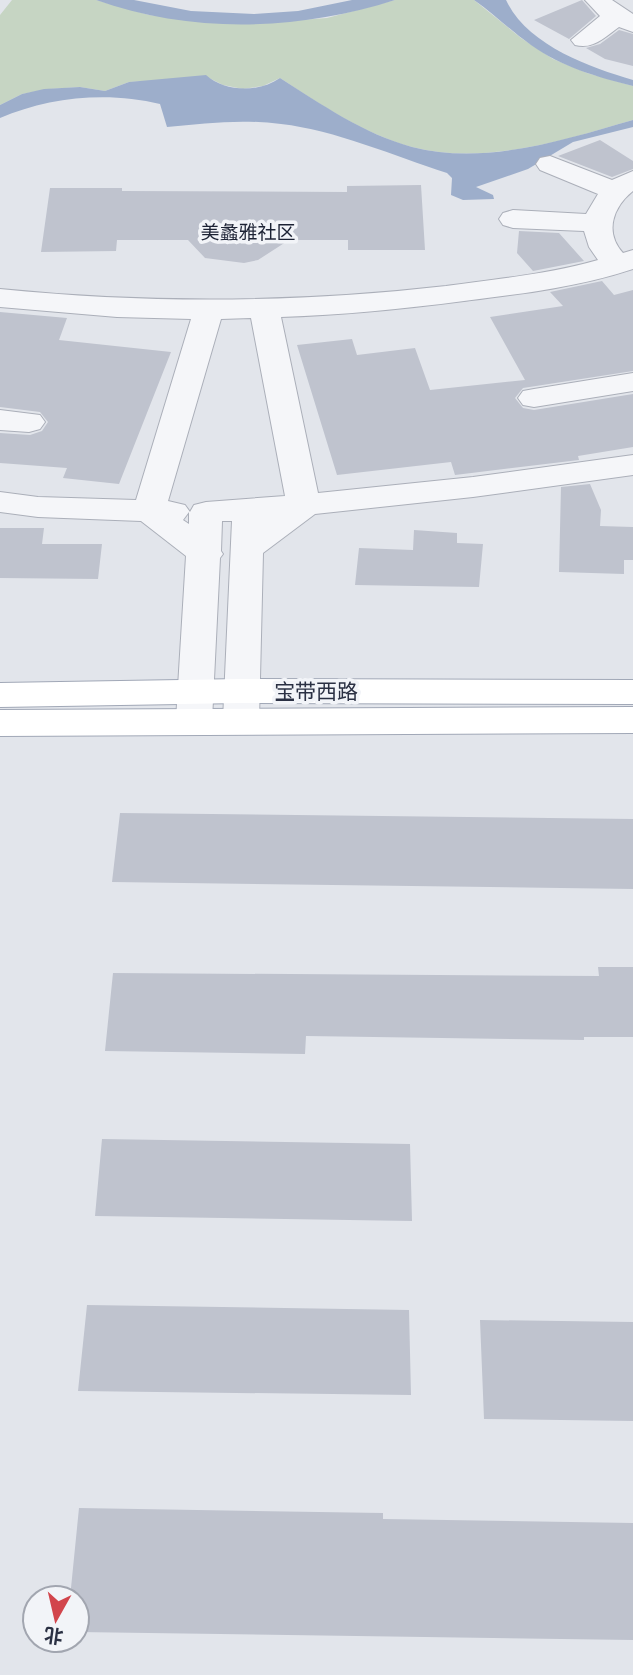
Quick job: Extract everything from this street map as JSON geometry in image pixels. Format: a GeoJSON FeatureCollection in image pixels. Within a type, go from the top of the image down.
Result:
{"type":"FeatureCollection","features":[{"type":"Feature","properties":{"kind":"main road","name":"宝带西路"},"geometry":{"type":"LineString","coordinates":[[0,695],[241,706],[633,692]]}},
{"type":"Feature","properties":{"kind":"main road","name":"宝带西路"},"geometry":{"type":"LineString","coordinates":[[0,723],[195,706]]}},
{"type":"Feature","properties":{"kind":"main road","name":"宝带西路"},"geometry":{"type":"LineString","coordinates":[[241,706],[633,720]]}},
{"type":"Feature","properties":{"kind":"street"},"geometry":{"type":"LineString","coordinates":[[584,40],[616,13]]}},
{"type":"Feature","properties":{"kind":"street"},"geometry":{"type":"LineString","coordinates":[[550,164],[624,185]]}},
{"type":"Feature","properties":{"kind":"street"},"geometry":{"type":"LineString","coordinates":[[624,185],[602,206],[597,231],[603,247],[625,262]]}},
{"type":"Feature","properties":{"kind":"street"},"geometry":{"type":"LineString","coordinates":[[513,219],[599,223]]}},
{"type":"Feature","properties":{"kind":"street"},"geometry":{"type":"LineString","coordinates":[[0,298],[209,310],[348,307],[533,284],[625,262]]}},
{"type":"Feature","properties":{"kind":"street"},"geometry":{"type":"LineString","coordinates":[[264,309],[304,506]]}},
{"type":"Feature","properties":{"kind":"street"},"geometry":{"type":"LineString","coordinates":[[149,511],[209,310]]}},
{"type":"Feature","properties":{"kind":"street"},"geometry":{"type":"LineString","coordinates":[[534,398],[633,382]]}},
{"type":"Feature","properties":{"kind":"street"},"geometry":{"type":"LineString","coordinates":[[0,502],[38,507],[206,512],[304,506],[460,490],[633,465]]}},
{"type":"Feature","properties":{"kind":"street"},"geometry":{"type":"LineString","coordinates":[[246,549],[304,506]]}},
{"type":"Feature","properties":{"kind":"street"},"geometry":{"type":"LineString","coordinates":[[241,706],[248,509]]}},
{"type":"Feature","properties":{"kind":"street"},"geometry":{"type":"LineString","coordinates":[[149,511],[206,554]]}},
{"type":"Feature","properties":{"kind":"street"},"geometry":{"type":"LineString","coordinates":[[195,706],[206,554],[206,512]]}},
{"type":"Feature","properties":{"kind":"green space"},"geometry":{"type":"Polygon","coordinates":[[[12,0],[96,0],[149,15],[249,24],[327,18],[395,0],[474,0],[521,38],[553,59],[587,73],[633,86],[633,120],[524,148],[468,154],[412,147],[377,135],[343,118],[280,78],[263,86],[243,89],[223,85],[209,78],[129,82],[105,91],[80,87],[49,89],[22,94],[0,105],[0,15],[12,0]]]}},
{"type":"Feature","properties":{"kind":"water"},"geometry":{"type":"Polygon","coordinates":[[[96,0],[134,0],[191,11],[254,14],[298,11],[352,0],[395,0],[321,18],[245,24],[169,19],[96,0]]]}},
{"type":"Feature","properties":{"kind":"water"},"geometry":{"type":"Polygon","coordinates":[[[474,0],[506,0],[516,16],[544,42],[579,61],[633,80],[633,86],[593,75],[543,53],[474,0]]]}},
{"type":"Feature","properties":{"kind":"water"},"geometry":{"type":"Polygon","coordinates":[[[206,75],[223,85],[242,88],[262,86],[280,78],[343,117],[377,134],[412,147],[440,152],[496,152],[552,142],[633,120],[633,127],[573,142],[528,169],[476,187],[493,195],[494,199],[463,200],[451,195],[452,178],[447,173],[343,138],[301,127],[238,122],[167,127],[160,104],[99,97],[38,105],[0,118],[0,105],[22,94],[44,89],[80,87],[105,91],[129,82],[206,75]]]}},
{"type":"Feature","properties":{"kind":"building"},"geometry":{"type":"Polygon","coordinates":[[[582,0],[596,16],[569,39],[534,20],[582,0]]]}},
{"type":"Feature","properties":{"kind":"building"},"geometry":{"type":"Polygon","coordinates":[[[619,30],[633,34],[633,66],[605,59],[586,48],[600,44],[619,30]]]}},
{"type":"Feature","properties":{"kind":"building"},"geometry":{"type":"Polygon","coordinates":[[[600,140],[633,161],[633,169],[612,177],[558,156],[600,140]]]}},
{"type":"Feature","properties":{"kind":"building"},"geometry":{"type":"Polygon","coordinates":[[[421,185],[425,250],[348,250],[348,240],[289,240],[258,260],[244,263],[205,258],[188,240],[117,240],[116,251],[41,252],[50,188],[347,192],[347,186],[421,185]]]}},
{"type":"Feature","properties":{"kind":"building"},"geometry":{"type":"Polygon","coordinates":[[[519,231],[559,233],[584,261],[533,271],[517,253],[519,231]]]}},
{"type":"Feature","properties":{"kind":"building"},"geometry":{"type":"Polygon","coordinates":[[[602,281],[614,295],[633,290],[633,371],[523,388],[515,398],[523,408],[534,410],[633,394],[633,447],[578,456],[579,460],[455,475],[451,462],[337,475],[297,345],[352,339],[357,355],[415,348],[430,390],[525,380],[490,317],[563,306],[550,292],[602,281]]]}},
{"type":"Feature","properties":{"kind":"building"},"geometry":{"type":"Polygon","coordinates":[[[0,312],[67,318],[59,340],[171,352],[119,484],[63,478],[67,468],[0,463],[0,433],[30,435],[42,431],[48,422],[40,412],[0,407],[0,312]]]}},
{"type":"Feature","properties":{"kind":"building"},"geometry":{"type":"Polygon","coordinates":[[[590,484],[601,510],[600,526],[633,527],[633,560],[624,560],[624,574],[559,572],[561,487],[590,484]]]}},
{"type":"Feature","properties":{"kind":"building"},"geometry":{"type":"Polygon","coordinates":[[[0,528],[44,528],[42,544],[102,544],[98,579],[0,578],[0,528]]]}},
{"type":"Feature","properties":{"kind":"building"},"geometry":{"type":"Polygon","coordinates":[[[414,530],[457,533],[457,543],[483,544],[479,587],[355,585],[359,548],[413,550],[414,530]]]}},
{"type":"Feature","properties":{"kind":"building"},"geometry":{"type":"Polygon","coordinates":[[[120,813],[633,819],[633,889],[112,882],[120,813]]]}},
{"type":"Feature","properties":{"kind":"building"},"geometry":{"type":"Polygon","coordinates":[[[598,967],[633,967],[633,1037],[584,1037],[584,1040],[306,1036],[305,1054],[105,1051],[113,973],[599,976],[598,967]]]}},
{"type":"Feature","properties":{"kind":"building"},"geometry":{"type":"Polygon","coordinates":[[[102,1139],[410,1144],[412,1221],[95,1216],[102,1139]]]}},
{"type":"Feature","properties":{"kind":"building"},"geometry":{"type":"Polygon","coordinates":[[[87,1305],[409,1310],[411,1395],[78,1391],[87,1305]]]}},
{"type":"Feature","properties":{"kind":"building"},"geometry":{"type":"Polygon","coordinates":[[[480,1320],[633,1322],[633,1421],[484,1419],[480,1320]]]}},
{"type":"Feature","properties":{"kind":"building"},"geometry":{"type":"Polygon","coordinates":[[[79,1508],[383,1513],[383,1519],[633,1523],[633,1640],[91,1632],[91,1584],[71,1584],[79,1508]]]}},
{"type":"Feature","properties":{"kind":"district","name":"美蠡雅社区"},"geometry":{"type":"Point","coordinates":[248,232]}}]}
